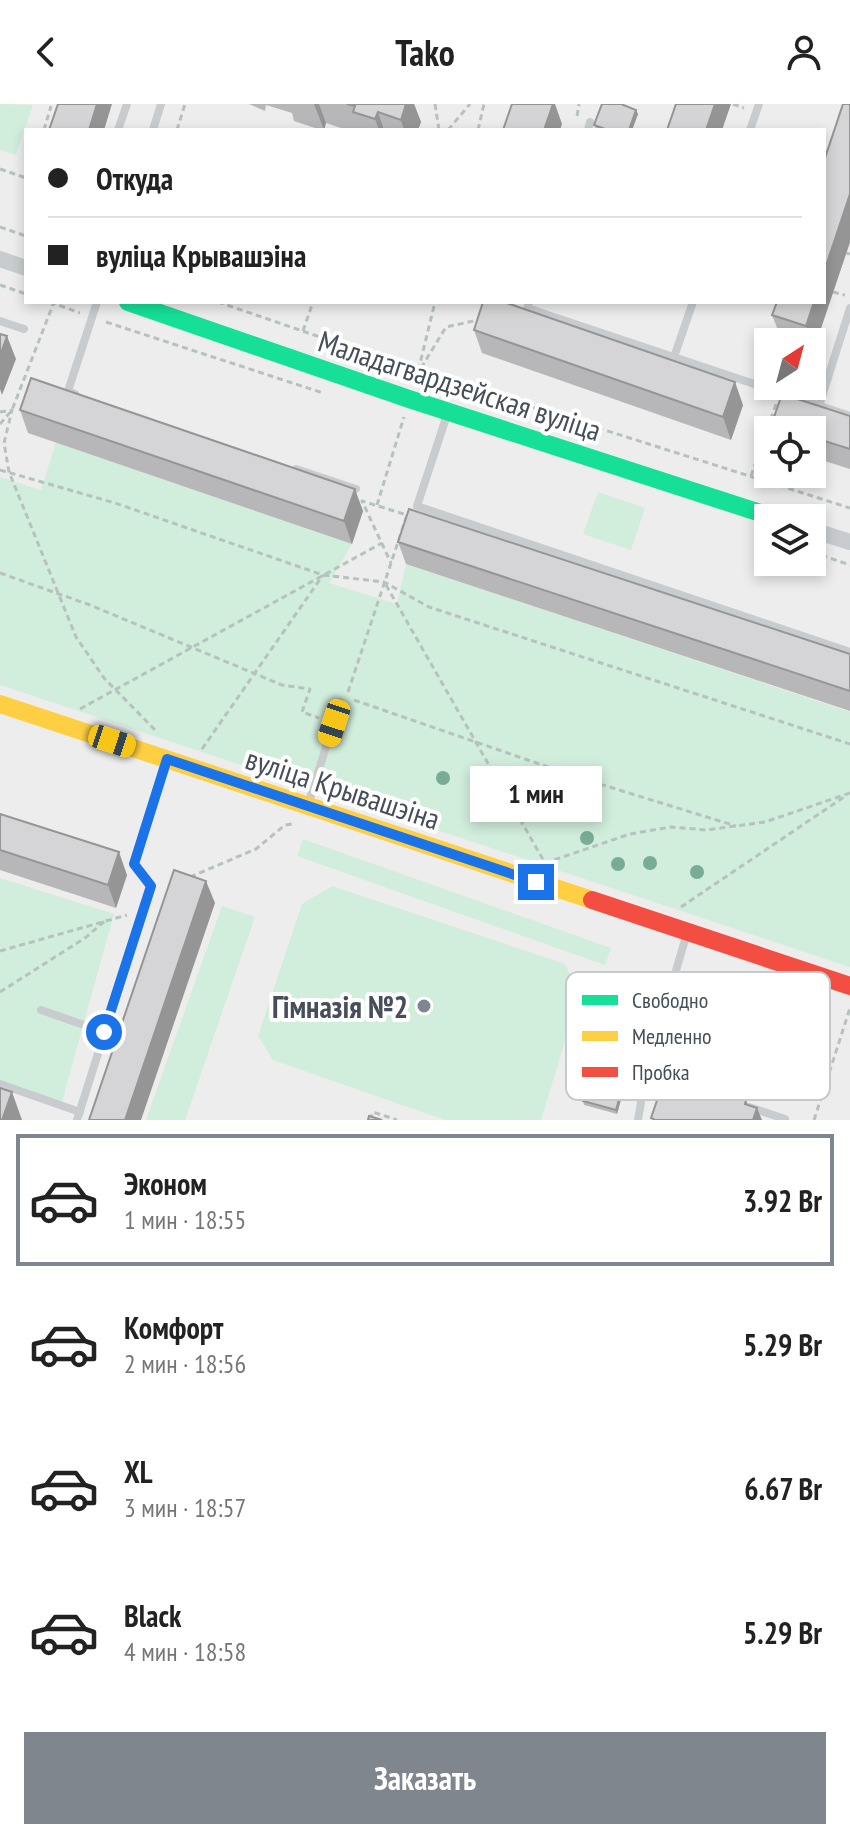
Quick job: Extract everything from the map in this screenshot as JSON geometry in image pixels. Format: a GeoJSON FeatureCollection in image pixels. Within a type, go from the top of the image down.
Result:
{"type":"FeatureCollection","features":[{"type":"Feature","properties":{"kind":"street"},"geometry":{"type":"LineString","coordinates":[[0,259],[24,267]]}},
{"type":"Feature","properties":{"kind":"street","name":"Маладагвардзейская вуліца"},"geometry":{"type":"LineString","coordinates":[[134,304],[409,399],[754,511]]}},
{"type":"Feature","properties":{"kind":"street"},"geometry":{"type":"LineString","coordinates":[[826,534],[850,542]]}},
{"type":"Feature","properties":{"kind":"street","name":"вуліца Крывашэіна"},"geometry":{"type":"LineString","coordinates":[[0,704],[808,972]]}},
{"type":"Feature","properties":{"kind":"street","name":"вуліца Крывашэіна"},"geometry":{"type":"LineString","coordinates":[[830,979],[850,986]]}},
{"type":"Feature","properties":{"kind":"lane"},"geometry":{"type":"LineString","coordinates":[[119,128],[127,104]]}},
{"type":"Feature","properties":{"kind":"lane"},"geometry":{"type":"LineString","coordinates":[[154,128],[161,104]]}},
{"type":"Feature","properties":{"kind":"lane"},"geometry":{"type":"LineString","coordinates":[[751,128],[759,104]]}},
{"type":"Feature","properties":{"kind":"lane"},"geometry":{"type":"LineString","coordinates":[[82,396],[68,391],[96,304]]}},
{"type":"Feature","properties":{"kind":"lane"},"geometry":{"type":"LineString","coordinates":[[528,304],[527,308],[850,416]]}},
{"type":"Feature","properties":{"kind":"lane"},"geometry":{"type":"LineString","coordinates":[[674,357],[692,304]]}},
{"type":"Feature","properties":{"kind":"lane"},"geometry":{"type":"LineString","coordinates":[[819,406],[850,308]]}},
{"type":"Feature","properties":{"kind":"lane"},"geometry":{"type":"LineString","coordinates":[[0,321],[24,329]]}},
{"type":"Feature","properties":{"kind":"lane"},"geometry":{"type":"LineString","coordinates":[[448,412],[417,506],[850,652]]}},
{"type":"Feature","properties":{"kind":"lane"},"geometry":{"type":"LineString","coordinates":[[284,464],[356,489]]}},
{"type":"Feature","properties":{"kind":"lane"},"geometry":{"type":"LineString","coordinates":[[308,805],[340,702]]}},
{"type":"Feature","properties":{"kind":"lane"},"geometry":{"type":"LineString","coordinates":[[134,864],[167,759]]}},
{"type":"Feature","properties":{"kind":"lane"},"geometry":{"type":"LineString","coordinates":[[0,1084],[78,1116],[151,886],[134,864],[124,861]]}},
{"type":"Feature","properties":{"kind":"lane"},"geometry":{"type":"LineString","coordinates":[[670,972],[680,930]]}},
{"type":"Feature","properties":{"kind":"lane"},"geometry":{"type":"LineString","coordinates":[[41,1010],[104,1032]]}},
{"type":"Feature","properties":{"kind":"lane"},"geometry":{"type":"LineString","coordinates":[[638,1120],[641,1100]]}},
{"type":"Feature","properties":{"kind":"lane"},"geometry":{"type":"LineString","coordinates":[[742,1105],[785,1119]]}},
{"type":"Feature","properties":{"kind":"path"},"geometry":{"type":"LineString","coordinates":[[178,128],[185,104]]}},
{"type":"Feature","properties":{"kind":"path"},"geometry":{"type":"LineString","coordinates":[[435,104],[439,128]]}},
{"type":"Feature","properties":{"kind":"path"},"geometry":{"type":"LineString","coordinates":[[450,128],[470,104]]}},
{"type":"Feature","properties":{"kind":"path"},"geometry":{"type":"LineString","coordinates":[[478,128],[484,104]]}},
{"type":"Feature","properties":{"kind":"path"},"geometry":{"type":"LineString","coordinates":[[733,104],[747,109]]}},
{"type":"Feature","properties":{"kind":"path"},"geometry":{"type":"LineString","coordinates":[[45,128],[51,106]]}},
{"type":"Feature","properties":{"kind":"path"},"geometry":{"type":"LineString","coordinates":[[0,169],[24,177]]}},
{"type":"Feature","properties":{"kind":"path"},"geometry":{"type":"LineString","coordinates":[[0,227],[24,235]]}},
{"type":"Feature","properties":{"kind":"path"},"geometry":{"type":"LineString","coordinates":[[0,285],[24,293]]}},
{"type":"Feature","properties":{"kind":"path"},"geometry":{"type":"LineString","coordinates":[[833,292],[846,296]]}},
{"type":"Feature","properties":{"kind":"path"},"geometry":{"type":"LineString","coordinates":[[51,304],[12,410],[4,443],[9,472],[76,637],[116,690],[158,734]]}},
{"type":"Feature","properties":{"kind":"path"},"geometry":{"type":"LineString","coordinates":[[57,304],[329,395]]}},
{"type":"Feature","properties":{"kind":"path"},"geometry":{"type":"LineString","coordinates":[[224,304],[419,371],[850,508]]}},
{"type":"Feature","properties":{"kind":"path"},"geometry":{"type":"LineString","coordinates":[[303,331],[312,304]]}},
{"type":"Feature","properties":{"kind":"path"},"geometry":{"type":"LineString","coordinates":[[377,505],[419,371],[435,304]]}},
{"type":"Feature","properties":{"kind":"path"},"geometry":{"type":"LineString","coordinates":[[419,371],[446,327],[487,318]]}},
{"type":"Feature","properties":{"kind":"path"},"geometry":{"type":"LineString","coordinates":[[751,476],[777,401]]}},
{"type":"Feature","properties":{"kind":"path"},"geometry":{"type":"LineString","coordinates":[[0,412],[12,410]]}},
{"type":"Feature","properties":{"kind":"path"},"geometry":{"type":"LineString","coordinates":[[0,424],[12,410]]}},
{"type":"Feature","properties":{"kind":"path"},"geometry":{"type":"LineString","coordinates":[[0,470],[115,503],[323,575],[384,582],[429,607],[850,744]]}},
{"type":"Feature","properties":{"kind":"path"},"geometry":{"type":"LineString","coordinates":[[391,563],[362,501],[407,515],[391,563],[384,582],[346,698],[383,707],[477,742],[736,826]]}},
{"type":"Feature","properties":{"kind":"path"},"geometry":{"type":"LineString","coordinates":[[56,722],[382,543]]}},
{"type":"Feature","properties":{"kind":"path"},"geometry":{"type":"LineString","coordinates":[[826,557],[850,565]]}},
{"type":"Feature","properties":{"kind":"path"},"geometry":{"type":"LineString","coordinates":[[0,573],[194,647],[282,685],[310,689],[302,712],[334,723]]}},
{"type":"Feature","properties":{"kind":"path"},"geometry":{"type":"LineString","coordinates":[[190,767],[323,575]]}},
{"type":"Feature","properties":{"kind":"path"},"geometry":{"type":"LineString","coordinates":[[384,582],[545,863]]}},
{"type":"Feature","properties":{"kind":"path"},"geometry":{"type":"LineString","coordinates":[[515,875],[630,834],[671,827],[706,830],[765,822],[850,793]]}},
{"type":"Feature","properties":{"kind":"path"},"geometry":{"type":"LineString","coordinates":[[680,930],[683,903],[850,793]]}},
{"type":"Feature","properties":{"kind":"path"},"geometry":{"type":"LineString","coordinates":[[185,878],[256,849],[285,825],[295,824]]}},
{"type":"Feature","properties":{"kind":"path"},"geometry":{"type":"LineString","coordinates":[[0,951],[109,918],[143,912]]}},
{"type":"Feature","properties":{"kind":"path"},"geometry":{"type":"LineString","coordinates":[[0,992],[85,938],[109,918]]}},
{"type":"Feature","properties":{"kind":"path"},"geometry":{"type":"LineString","coordinates":[[830,1070],[850,1008]]}},
{"type":"Feature","properties":{"kind":"path"},"geometry":{"type":"LineString","coordinates":[[814,1120],[820,1100]]}},
{"type":"Feature","properties":{"kind":"path"},"geometry":{"type":"LineString","coordinates":[[370,1120],[373,1112],[397,1120]]}},
{"type":"Feature","properties":{"kind":"green space"},"geometry":{"type":"Polygon","coordinates":[[[0,104],[33,105],[16,155],[0,150],[0,104]]]}},
{"type":"Feature","properties":{"kind":"green space"},"geometry":{"type":"Polygon","coordinates":[[[56,442],[352,544],[329,583],[397,604],[406,564],[850,712],[850,967],[0,685],[0,477],[41,490],[56,442]]]}},
{"type":"Feature","properties":{"kind":"green space"},"geometry":{"type":"Polygon","coordinates":[[[598,492],[645,508],[631,550],[583,534],[598,492]]]}},
{"type":"Feature","properties":{"kind":"green space"},"geometry":{"type":"Polygon","coordinates":[[[303,839],[611,948],[605,965],[297,856],[303,839]]]}},
{"type":"Feature","properties":{"kind":"green space"},"geometry":{"type":"Polygon","coordinates":[[[0,878],[114,914],[61,1105],[0,1082],[0,878]]]}},
{"type":"Feature","properties":{"kind":"green space"},"geometry":{"type":"Polygon","coordinates":[[[332,886],[565,964],[568,972],[566,972],[566,1038],[541,1120],[445,1120],[273,1060],[258,1036],[302,904],[332,886]]]}},
{"type":"Feature","properties":{"kind":"green space"},"geometry":{"type":"Polygon","coordinates":[[[222,906],[255,917],[185,1120],[146,1120],[222,906]]]}},
{"type":"Feature","properties":{"kind":"building"},"geometry":{"type":"Polygon","coordinates":[[[58,104],[97,104],[90,128],[50,128],[58,104]]]}},
{"type":"Feature","properties":{"kind":"building"},"geometry":{"type":"Polygon","coordinates":[[[347,104],[406,104],[401,120],[378,112],[375,119],[353,112],[355,106],[347,104]]]}},
{"type":"Feature","properties":{"kind":"building"},"geometry":{"type":"Polygon","coordinates":[[[512,104],[553,104],[545,128],[504,128],[512,104]]]}},
{"type":"Feature","properties":{"kind":"building"},"geometry":{"type":"Polygon","coordinates":[[[602,104],[621,104],[636,110],[630,128],[594,125],[602,104]]]}},
{"type":"Feature","properties":{"kind":"building"},"geometry":{"type":"Polygon","coordinates":[[[676,104],[715,104],[707,128],[668,128],[676,104]]]}},
{"type":"Feature","properties":{"kind":"building"},"geometry":{"type":"Polygon","coordinates":[[[843,104],[850,104],[850,194],[826,266],[826,155],[843,104]]]}},
{"type":"Feature","properties":{"kind":"building"},"geometry":{"type":"Polygon","coordinates":[[[482,304],[510,304],[735,382],[723,417],[474,330],[482,304]]]}},
{"type":"Feature","properties":{"kind":"building"},"geometry":{"type":"Polygon","coordinates":[[[776,304],[813,304],[806,326],[772,315],[776,304]]]}},
{"type":"Feature","properties":{"kind":"building"},"geometry":{"type":"Polygon","coordinates":[[[0,334],[7,336],[0,356],[0,334]]]}},
{"type":"Feature","properties":{"kind":"building"},"geometry":{"type":"Polygon","coordinates":[[[31,378],[355,489],[344,521],[20,410],[31,378]]]}},
{"type":"Feature","properties":{"kind":"building"},"geometry":{"type":"Polygon","coordinates":[[[780,400],[801,400],[850,416],[850,449],[826,441],[826,416],[774,416],[780,400]]]}},
{"type":"Feature","properties":{"kind":"building"},"geometry":{"type":"Polygon","coordinates":[[[409,509],[850,654],[850,691],[398,542],[409,509]]]}},
{"type":"Feature","properties":{"kind":"building"},"geometry":{"type":"Polygon","coordinates":[[[0,814],[119,852],[108,885],[0,850],[0,814]]]}},
{"type":"Feature","properties":{"kind":"building"},"geometry":{"type":"Polygon","coordinates":[[[174,870],[206,881],[125,1120],[89,1120],[174,870]]]}},
{"type":"Feature","properties":{"kind":"building"},"geometry":{"type":"Polygon","coordinates":[[[0,1088],[12,1092],[2,1120],[0,1120],[0,1088]]]}},
{"type":"Feature","properties":{"kind":"building"},"geometry":{"type":"Polygon","coordinates":[[[583,1100],[619,1100],[616,1110],[583,1100]]]}},
{"type":"Feature","properties":{"kind":"building"},"geometry":{"type":"Polygon","coordinates":[[[657,1100],[746,1100],[745,1104],[757,1108],[753,1120],[651,1118],[657,1100]]]}},
{"type":"Feature","properties":{"kind":"traffic: fast"},"geometry":{"type":"LineString","coordinates":[[134,304],[409,399],[754,511]]}},
{"type":"Feature","properties":{"kind":"traffic: slow"},"geometry":{"type":"LineString","coordinates":[[0,704],[592,900]]}},
{"type":"Feature","properties":{"kind":"traffic: jam"},"geometry":{"type":"LineString","coordinates":[[592,900],[808,972]]}},
{"type":"Feature","properties":{"kind":"traffic: jam"},"geometry":{"type":"LineString","coordinates":[[830,979],[850,986]]}},
{"type":"Feature","properties":{"kind":"place","name":"Гімназія №2"},"geometry":{"type":"Point","coordinates":[424,1006]}},
{"type":"Feature","properties":{"kind":"route"},"geometry":{"type":"LineString","coordinates":[[104,1032],[151,886],[134,864],[167,759],[536,882]]}}]}
